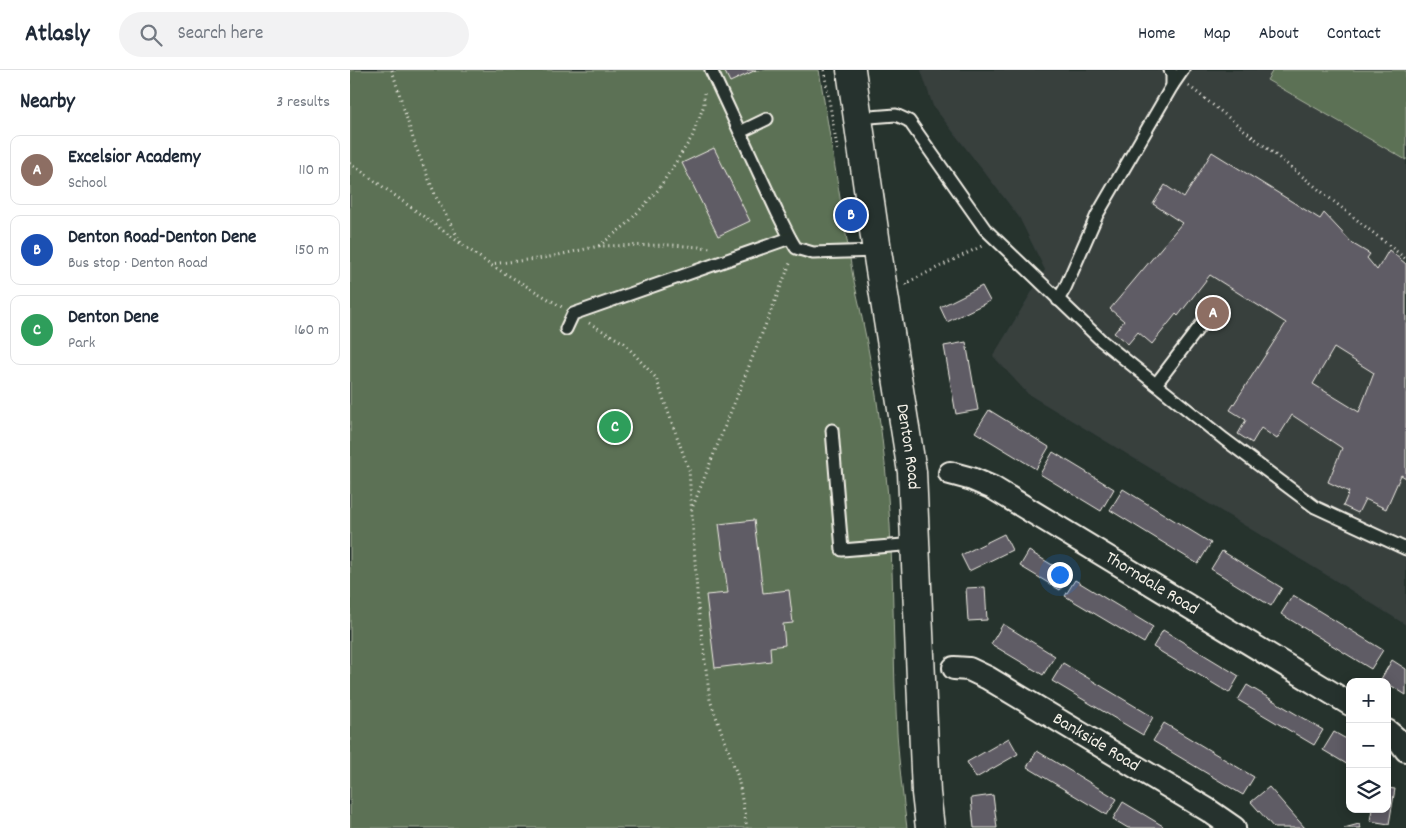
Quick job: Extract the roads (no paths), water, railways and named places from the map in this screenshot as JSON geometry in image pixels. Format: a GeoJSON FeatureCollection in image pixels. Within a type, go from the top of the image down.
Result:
{"type":"FeatureCollection","features":[{"type":"Feature","properties":{"kind":"main road","name":"Denton Road"},"geometry":{"type":"LineString","coordinates":[[851,70],[912,472],[926,793],[930,828]]}},
{"type":"Feature","properties":{"kind":"street","name":"Thorndale Road"},"geometry":{"type":"LineString","coordinates":[[950,474],[972,478],[993,488],[1346,702]]}},
{"type":"Feature","properties":{"kind":"street","name":"Bankside Road"},"geometry":{"type":"LineString","coordinates":[[954,668],[969,670],[988,678],[1234,828]]}},
{"type":"Feature","properties":{"kind":"street"},"geometry":{"type":"LineString","coordinates":[[1391,734],[1406,750]]}},
{"type":"Feature","properties":{"kind":"lane"},"geometry":{"type":"LineString","coordinates":[[711,70],[793,243],[813,253],[877,251]]}},
{"type":"Feature","properties":{"kind":"lane"},"geometry":{"type":"LineString","coordinates":[[1058,300],[1098,215],[1176,76]]}},
{"type":"Feature","properties":{"kind":"lane"},"geometry":{"type":"LineString","coordinates":[[857,118],[896,115],[909,121],[985,229],[1102,342],[1224,439],[1315,507],[1406,549]]}},
{"type":"Feature","properties":{"kind":"lane"},"geometry":{"type":"LineString","coordinates":[[740,132],[767,119]]}},
{"type":"Feature","properties":{"kind":"lane"},"geometry":{"type":"LineString","coordinates":[[566,329],[573,314],[793,243]]}},
{"type":"Feature","properties":{"kind":"lane"},"geometry":{"type":"LineString","coordinates":[[1156,384],[1210,313]]}},
{"type":"Feature","properties":{"kind":"lane"},"geometry":{"type":"LineString","coordinates":[[832,430],[842,550],[915,544]]}},
{"type":"Feature","properties":{"kind":"place","name":"Denton Road-Denton Dene"},"geometry":{"type":"Point","coordinates":[851,215]}},
{"type":"Feature","properties":{"kind":"place","name":"Excelsior Academy"},"geometry":{"type":"Point","coordinates":[1213,313]}},
{"type":"Feature","properties":{"kind":"place","name":"Denton Dene"},"geometry":{"type":"Point","coordinates":[615,427]}}]}
